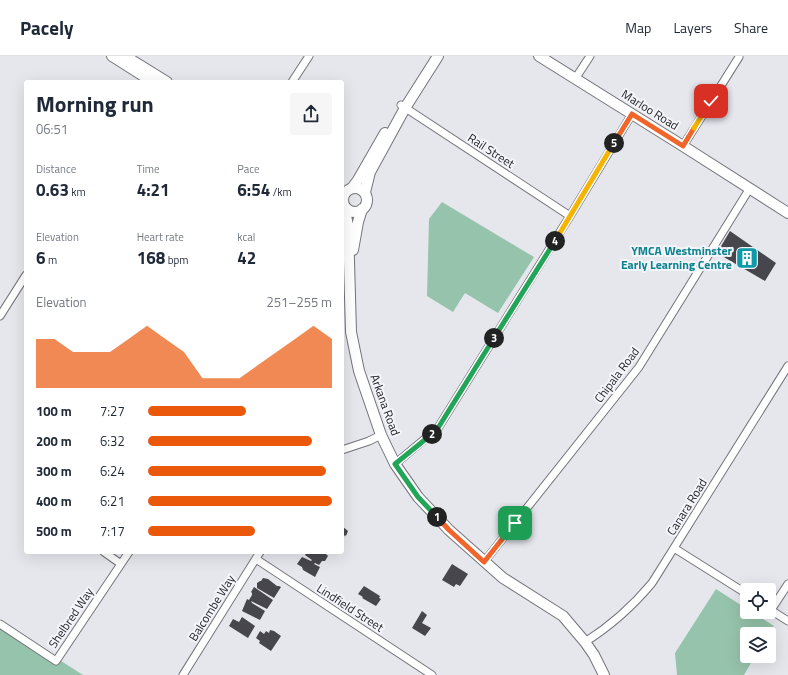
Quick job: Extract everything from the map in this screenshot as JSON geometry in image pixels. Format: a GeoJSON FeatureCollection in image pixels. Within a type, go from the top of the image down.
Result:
{"type":"FeatureCollection","features":[{"type":"Feature","properties":{"kind":"main road"},"geometry":{"type":"LineString","coordinates":[[112,56],[150,79]]}},
{"type":"Feature","properties":{"kind":"main road"},"geometry":{"type":"LineString","coordinates":[[125,56],[150,79]]}},
{"type":"Feature","properties":{"kind":"main road"},"geometry":{"type":"LineString","coordinates":[[347,189],[358,180],[403,106],[431,56]]}},
{"type":"Feature","properties":{"kind":"main road"},"geometry":{"type":"LineString","coordinates":[[344,204],[346,208],[352,211],[356,212],[362,209],[367,201],[365,192],[370,172],[403,106],[438,56]]}},
{"type":"Feature","properties":{"kind":"main road","name":"Marloo Road"},"geometry":{"type":"LineString","coordinates":[[539,56],[788,212]]}},
{"type":"Feature","properties":{"kind":"main road"},"geometry":{"type":"LineString","coordinates":[[347,189],[362,189],[365,192]]}},
{"type":"Feature","properties":{"kind":"main road","name":"Arkana Road"},"geometry":{"type":"LineString","coordinates":[[344,207],[348,226],[351,332],[359,372],[381,435],[395,464],[418,497],[449,530],[484,562],[503,578],[563,616],[585,642],[594,655],[604,675]]}},
{"type":"Feature","properties":{"kind":"main road","name":"Arkana Road"},"geometry":{"type":"LineString","coordinates":[[350,268],[358,222],[362,209]]}},
{"type":"Feature","properties":{"kind":"street"},"geometry":{"type":"LineString","coordinates":[[293,80],[309,56]]}},
{"type":"Feature","properties":{"kind":"street"},"geometry":{"type":"LineString","coordinates":[[575,79],[590,56]]}},
{"type":"Feature","properties":{"kind":"street"},"geometry":{"type":"LineString","coordinates":[[683,146],[739,57]]}},
{"type":"Feature","properties":{"kind":"street","name":"Rail Street"},"geometry":{"type":"LineString","coordinates":[[403,106],[570,216]]}},
{"type":"Feature","properties":{"kind":"street"},"geometry":{"type":"LineString","coordinates":[[395,464],[438,428],[632,114]]}},
{"type":"Feature","properties":{"kind":"street","name":"Chipala Road"},"geometry":{"type":"LineString","coordinates":[[484,562],[639,367],[750,188]]}},
{"type":"Feature","properties":{"kind":"street"},"geometry":{"type":"LineString","coordinates":[[0,316],[24,278]]}},
{"type":"Feature","properties":{"kind":"street","name":"Canara Road"},"geometry":{"type":"LineString","coordinates":[[585,642],[603,631],[636,603],[652,584],[788,366]]}},
{"type":"Feature","properties":{"kind":"street"},"geometry":{"type":"LineString","coordinates":[[344,449],[369,441],[381,435]]}},
{"type":"Feature","properties":{"kind":"street"},"geometry":{"type":"LineString","coordinates":[[674,548],[740,590]]}},
{"type":"Feature","properties":{"kind":"street"},"geometry":{"type":"LineString","coordinates":[[107,554],[121,564]]}},
{"type":"Feature","properties":{"kind":"street","name":"Shelbred Way"},"geometry":{"type":"LineString","coordinates":[[0,624],[56,661],[128,554]]}},
{"type":"Feature","properties":{"kind":"street","name":"Balcombe Way"},"geometry":{"type":"LineString","coordinates":[[183,675],[259,554]]}},
{"type":"Feature","properties":{"kind":"street","name":"Lindfield Street"},"geometry":{"type":"LineString","coordinates":[[256,559],[432,675]]}},
{"type":"Feature","properties":{"kind":"street"},"geometry":{"type":"LineString","coordinates":[[776,601],[788,584]]}},
{"type":"Feature","properties":{"kind":"street"},"geometry":{"type":"LineString","coordinates":[[776,613],[788,621]]}},
{"type":"Feature","properties":{"kind":"green space"},"geometry":{"type":"Polygon","coordinates":[[[442,202],[534,257],[498,313],[465,293],[453,312],[427,296],[429,219],[442,202]]]}},
{"type":"Feature","properties":{"kind":"green space"},"geometry":{"type":"Polygon","coordinates":[[[716,589],[740,604],[740,619],[763,619],[774,626],[740,627],[740,663],[751,663],[744,675],[677,675],[675,653],[716,589]]]}},
{"type":"Feature","properties":{"kind":"green space"},"geometry":{"type":"Polygon","coordinates":[[[0,622],[83,675],[0,675],[0,622]]]}},
{"type":"Feature","properties":{"kind":"building","name":"YMCA Westminster Early Learning Centre"},"geometry":{"type":"Polygon","coordinates":[[[730,231],[776,263],[765,281],[717,253],[730,231]]]}},
{"type":"Feature","properties":{"kind":"building"},"geometry":{"type":"Polygon","coordinates":[[[344,528],[348,531],[346,536],[345,535],[344,537],[344,528]]]}},
{"type":"Feature","properties":{"kind":"building"},"geometry":{"type":"Polygon","coordinates":[[[326,554],[328,556],[325,561],[322,561],[319,565],[314,564],[320,567],[315,577],[303,570],[302,567],[297,564],[302,557],[311,561],[312,560],[305,555],[326,554]]]}},
{"type":"Feature","properties":{"kind":"building"},"geometry":{"type":"Polygon","coordinates":[[[452,564],[468,574],[460,586],[456,584],[454,587],[442,580],[452,564]]]}},
{"type":"Feature","properties":{"kind":"building"},"geometry":{"type":"Polygon","coordinates":[[[263,578],[268,579],[277,586],[281,587],[274,598],[257,588],[257,583],[263,578]]]}},
{"type":"Feature","properties":{"kind":"building"},"geometry":{"type":"Polygon","coordinates":[[[364,586],[380,596],[379,598],[381,599],[376,606],[358,594],[364,586]]]}},
{"type":"Feature","properties":{"kind":"building"},"geometry":{"type":"Polygon","coordinates":[[[254,587],[273,600],[267,609],[251,601],[265,611],[260,620],[242,611],[247,599],[249,600],[252,595],[251,592],[254,587]]]}},
{"type":"Feature","properties":{"kind":"building"},"geometry":{"type":"Polygon","coordinates":[[[422,611],[427,615],[422,623],[431,628],[425,636],[412,628],[422,611]]]}},
{"type":"Feature","properties":{"kind":"building"},"geometry":{"type":"Polygon","coordinates":[[[242,617],[255,626],[248,638],[229,626],[233,619],[239,622],[242,617]]]}},
{"type":"Feature","properties":{"kind":"building"},"geometry":{"type":"Polygon","coordinates":[[[270,630],[281,636],[271,651],[259,643],[260,641],[256,638],[260,631],[264,634],[266,631],[269,633],[270,630]]]}},
{"type":"Feature","properties":{"kind":"place","name":"YMCA Westminster Early Learning Centre"},"geometry":{"type":"Point","coordinates":[747,258]}},
{"type":"Feature","properties":{"kind":"route"},"geometry":{"type":"LineString","coordinates":[[515,523],[484,562],[449,530],[418,497],[395,464],[438,428],[632,114],[683,146],[711,101]]}}]}
